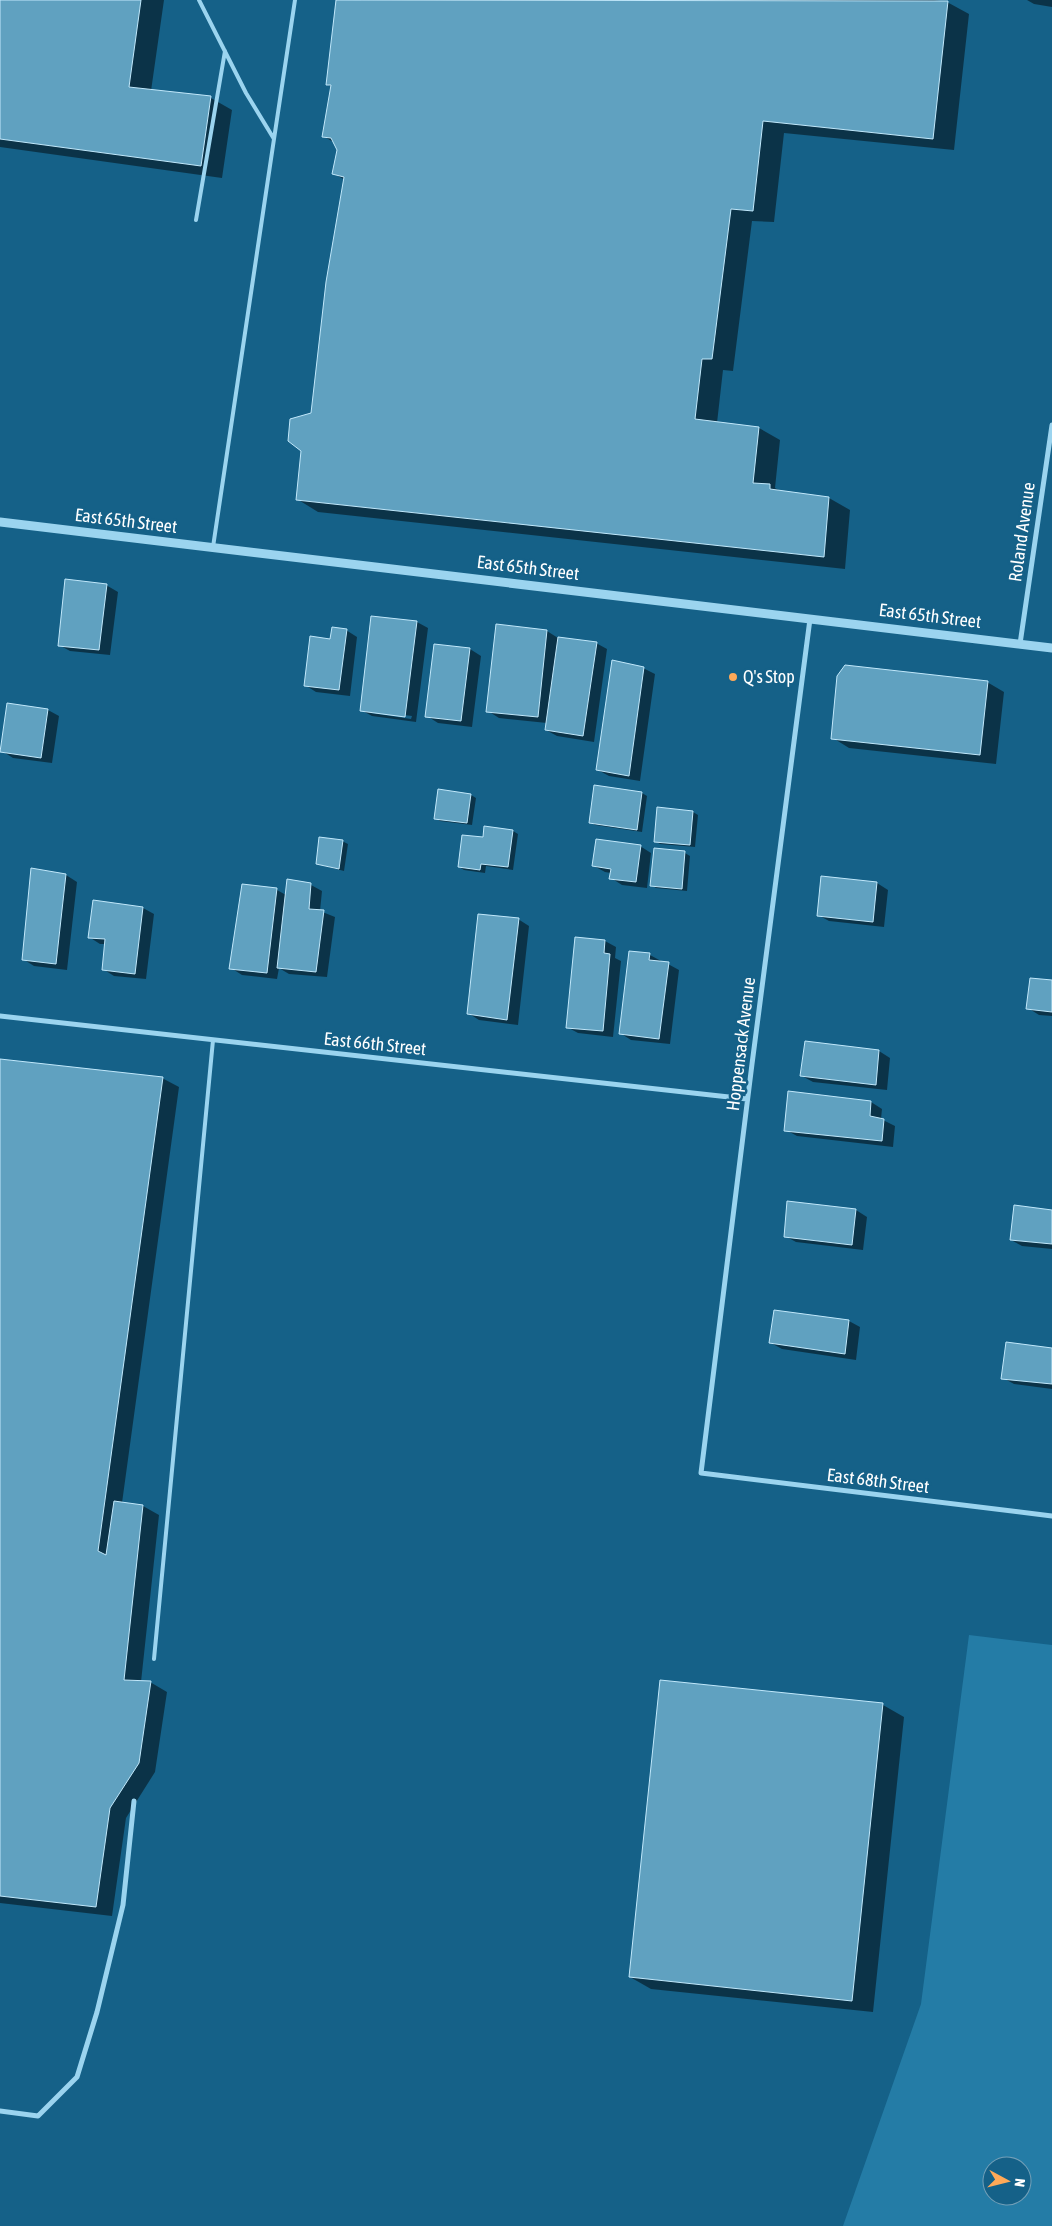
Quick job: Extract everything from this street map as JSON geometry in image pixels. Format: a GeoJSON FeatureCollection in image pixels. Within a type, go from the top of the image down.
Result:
{"type":"FeatureCollection","features":[{"type":"Feature","properties":{"kind":"street","name":"Roland Avenue"},"geometry":{"type":"LineString","coordinates":[[1020,644],[1052,425]]}},
{"type":"Feature","properties":{"kind":"street","name":"East 65th Street"},"geometry":{"type":"LineString","coordinates":[[0,522],[1052,648]]}},
{"type":"Feature","properties":{"kind":"street","name":"Hoppensack Avenue"},"geometry":{"type":"LineString","coordinates":[[702,1473],[747,1099],[810,618]]}},
{"type":"Feature","properties":{"kind":"street","name":"East 66th Street"},"geometry":{"type":"LineString","coordinates":[[0,1016],[747,1099]]}},
{"type":"Feature","properties":{"kind":"street","name":"East 68th Street"},"geometry":{"type":"LineString","coordinates":[[702,1473],[1052,1516]]}},
{"type":"Feature","properties":{"kind":"street"},"geometry":{"type":"LineString","coordinates":[[0,2111],[38,2116],[77,2077],[97,2012],[123,1905],[134,1801]]}},
{"type":"Feature","properties":{"kind":"lane"},"geometry":{"type":"LineString","coordinates":[[199,0],[246,93],[274,139]]}},
{"type":"Feature","properties":{"kind":"lane"},"geometry":{"type":"LineString","coordinates":[[213,547],[295,0]]}},
{"type":"Feature","properties":{"kind":"lane"},"geometry":{"type":"LineString","coordinates":[[196,220],[225,51]]}},
{"type":"Feature","properties":{"kind":"lane"},"geometry":{"type":"LineString","coordinates":[[154,1659],[213,1040]]}},
{"type":"Feature","properties":{"kind":"shaded area"},"geometry":{"type":"Polygon","coordinates":[[[969,1635],[1052,1645],[1052,2226],[843,2226],[921,2004],[969,1635]]]}},
{"type":"Feature","properties":{"kind":"building"},"geometry":{"type":"Polygon","coordinates":[[[0,0],[141,0],[129,87],[211,96],[201,166],[0,139],[0,0]]]}},
{"type":"Feature","properties":{"kind":"building"},"geometry":{"type":"Polygon","coordinates":[[[336,0],[948,1],[933,139],[763,121],[753,211],[731,209],[712,359],[702,359],[695,419],[759,427],[753,483],[770,484],[770,489],[829,497],[824,557],[296,500],[301,451],[288,441],[290,419],[311,413],[326,282],[344,177],[332,174],[337,150],[331,138],[322,137],[331,85],[326,85],[336,0]]]}},
{"type":"Feature","properties":{"kind":"building"},"geometry":{"type":"Polygon","coordinates":[[[65,579],[107,584],[99,650],[58,646],[65,579]]]}},
{"type":"Feature","properties":{"kind":"building"},"geometry":{"type":"Polygon","coordinates":[[[371,616],[417,621],[405,717],[360,711],[371,616]]]}},
{"type":"Feature","properties":{"kind":"building"},"geometry":{"type":"Polygon","coordinates":[[[496,624],[547,630],[538,717],[486,712],[496,624]]]}},
{"type":"Feature","properties":{"kind":"building"},"geometry":{"type":"Polygon","coordinates":[[[332,627],[347,629],[339,690],[304,686],[310,636],[330,639],[332,627]]]}},
{"type":"Feature","properties":{"kind":"building"},"geometry":{"type":"Polygon","coordinates":[[[558,637],[597,642],[583,736],[545,730],[558,637]]]}},
{"type":"Feature","properties":{"kind":"building"},"geometry":{"type":"Polygon","coordinates":[[[434,644],[470,648],[461,721],[425,717],[434,644]]]}},
{"type":"Feature","properties":{"kind":"building"},"geometry":{"type":"Polygon","coordinates":[[[612,660],[644,667],[629,776],[596,770],[612,660]]]}},
{"type":"Feature","properties":{"kind":"building"},"geometry":{"type":"Polygon","coordinates":[[[845,665],[988,681],[980,755],[831,739],[837,676],[845,665]]]}},
{"type":"Feature","properties":{"kind":"building"},"geometry":{"type":"Polygon","coordinates":[[[7,703],[48,709],[41,758],[0,752],[7,703]]]}},
{"type":"Feature","properties":{"kind":"building"},"geometry":{"type":"Polygon","coordinates":[[[594,785],[642,792],[637,830],[589,823],[594,785]]]}},
{"type":"Feature","properties":{"kind":"building"},"geometry":{"type":"Polygon","coordinates":[[[438,789],[471,794],[467,823],[434,819],[438,789]]]}},
{"type":"Feature","properties":{"kind":"building"},"geometry":{"type":"Polygon","coordinates":[[[657,807],[693,811],[690,845],[654,842],[657,807]]]}},
{"type":"Feature","properties":{"kind":"building"},"geometry":{"type":"Polygon","coordinates":[[[484,826],[513,830],[508,867],[481,864],[480,870],[458,867],[462,835],[483,837],[484,826]]]}},
{"type":"Feature","properties":{"kind":"building"},"geometry":{"type":"Polygon","coordinates":[[[319,837],[343,840],[339,869],[316,864],[319,837]]]}},
{"type":"Feature","properties":{"kind":"building"},"geometry":{"type":"Polygon","coordinates":[[[596,839],[641,845],[636,882],[609,879],[611,869],[592,866],[596,839]]]}},
{"type":"Feature","properties":{"kind":"building"},"geometry":{"type":"Polygon","coordinates":[[[654,848],[685,851],[682,889],[650,886],[654,848]]]}},
{"type":"Feature","properties":{"kind":"building"},"geometry":{"type":"Polygon","coordinates":[[[31,868],[66,874],[56,964],[22,960],[31,868]]]}},
{"type":"Feature","properties":{"kind":"building"},"geometry":{"type":"Polygon","coordinates":[[[821,876],[877,882],[873,922],[817,916],[821,876]]]}},
{"type":"Feature","properties":{"kind":"building"},"geometry":{"type":"Polygon","coordinates":[[[287,879],[311,883],[309,909],[324,910],[316,972],[277,968],[287,879]]]}},
{"type":"Feature","properties":{"kind":"building"},"geometry":{"type":"Polygon","coordinates":[[[242,884],[277,888],[267,973],[229,969],[242,884]]]}},
{"type":"Feature","properties":{"kind":"building"},"geometry":{"type":"Polygon","coordinates":[[[93,900],[143,907],[135,974],[102,970],[105,939],[88,938],[93,900]]]}},
{"type":"Feature","properties":{"kind":"building"},"geometry":{"type":"Polygon","coordinates":[[[478,914],[519,918],[507,1020],[467,1014],[478,914]]]}},
{"type":"Feature","properties":{"kind":"building"},"geometry":{"type":"Polygon","coordinates":[[[575,937],[605,940],[604,953],[610,954],[603,1031],[566,1028],[575,937]]]}},
{"type":"Feature","properties":{"kind":"building"},"geometry":{"type":"Polygon","coordinates":[[[629,951],[650,953],[649,960],[669,962],[659,1039],[619,1034],[629,951]]]}},
{"type":"Feature","properties":{"kind":"building"},"geometry":{"type":"Polygon","coordinates":[[[1030,978],[1052,980],[1052,1012],[1026,1009],[1030,978]]]}},
{"type":"Feature","properties":{"kind":"building"},"geometry":{"type":"Polygon","coordinates":[[[805,1041],[879,1050],[876,1085],[800,1076],[805,1041]]]}},
{"type":"Feature","properties":{"kind":"building"},"geometry":{"type":"Polygon","coordinates":[[[0,1059],[163,1077],[98,1551],[106,1555],[114,1501],[143,1505],[124,1680],[151,1681],[139,1763],[110,1808],[96,1907],[0,1896],[0,1059]]]}},
{"type":"Feature","properties":{"kind":"building"},"geometry":{"type":"Polygon","coordinates":[[[788,1091],[871,1101],[870,1116],[884,1119],[882,1141],[784,1131],[788,1091]]]}},
{"type":"Feature","properties":{"kind":"building"},"geometry":{"type":"Polygon","coordinates":[[[787,1201],[856,1209],[852,1245],[784,1237],[787,1201]]]}},
{"type":"Feature","properties":{"kind":"building"},"geometry":{"type":"Polygon","coordinates":[[[1014,1205],[1052,1210],[1052,1244],[1010,1240],[1014,1205]]]}},
{"type":"Feature","properties":{"kind":"building"},"geometry":{"type":"Polygon","coordinates":[[[774,1310],[849,1320],[845,1354],[769,1343],[774,1310]]]}},
{"type":"Feature","properties":{"kind":"building"},"geometry":{"type":"Polygon","coordinates":[[[1006,1342],[1052,1348],[1052,1384],[1001,1379],[1006,1342]]]}},
{"type":"Feature","properties":{"kind":"building"},"geometry":{"type":"Polygon","coordinates":[[[660,1680],[883,1703],[852,2001],[629,1977],[660,1680]]]}},
{"type":"Feature","properties":{"kind":"place","name":"Q's Stop"},"geometry":{"type":"Point","coordinates":[733,677]}}]}
